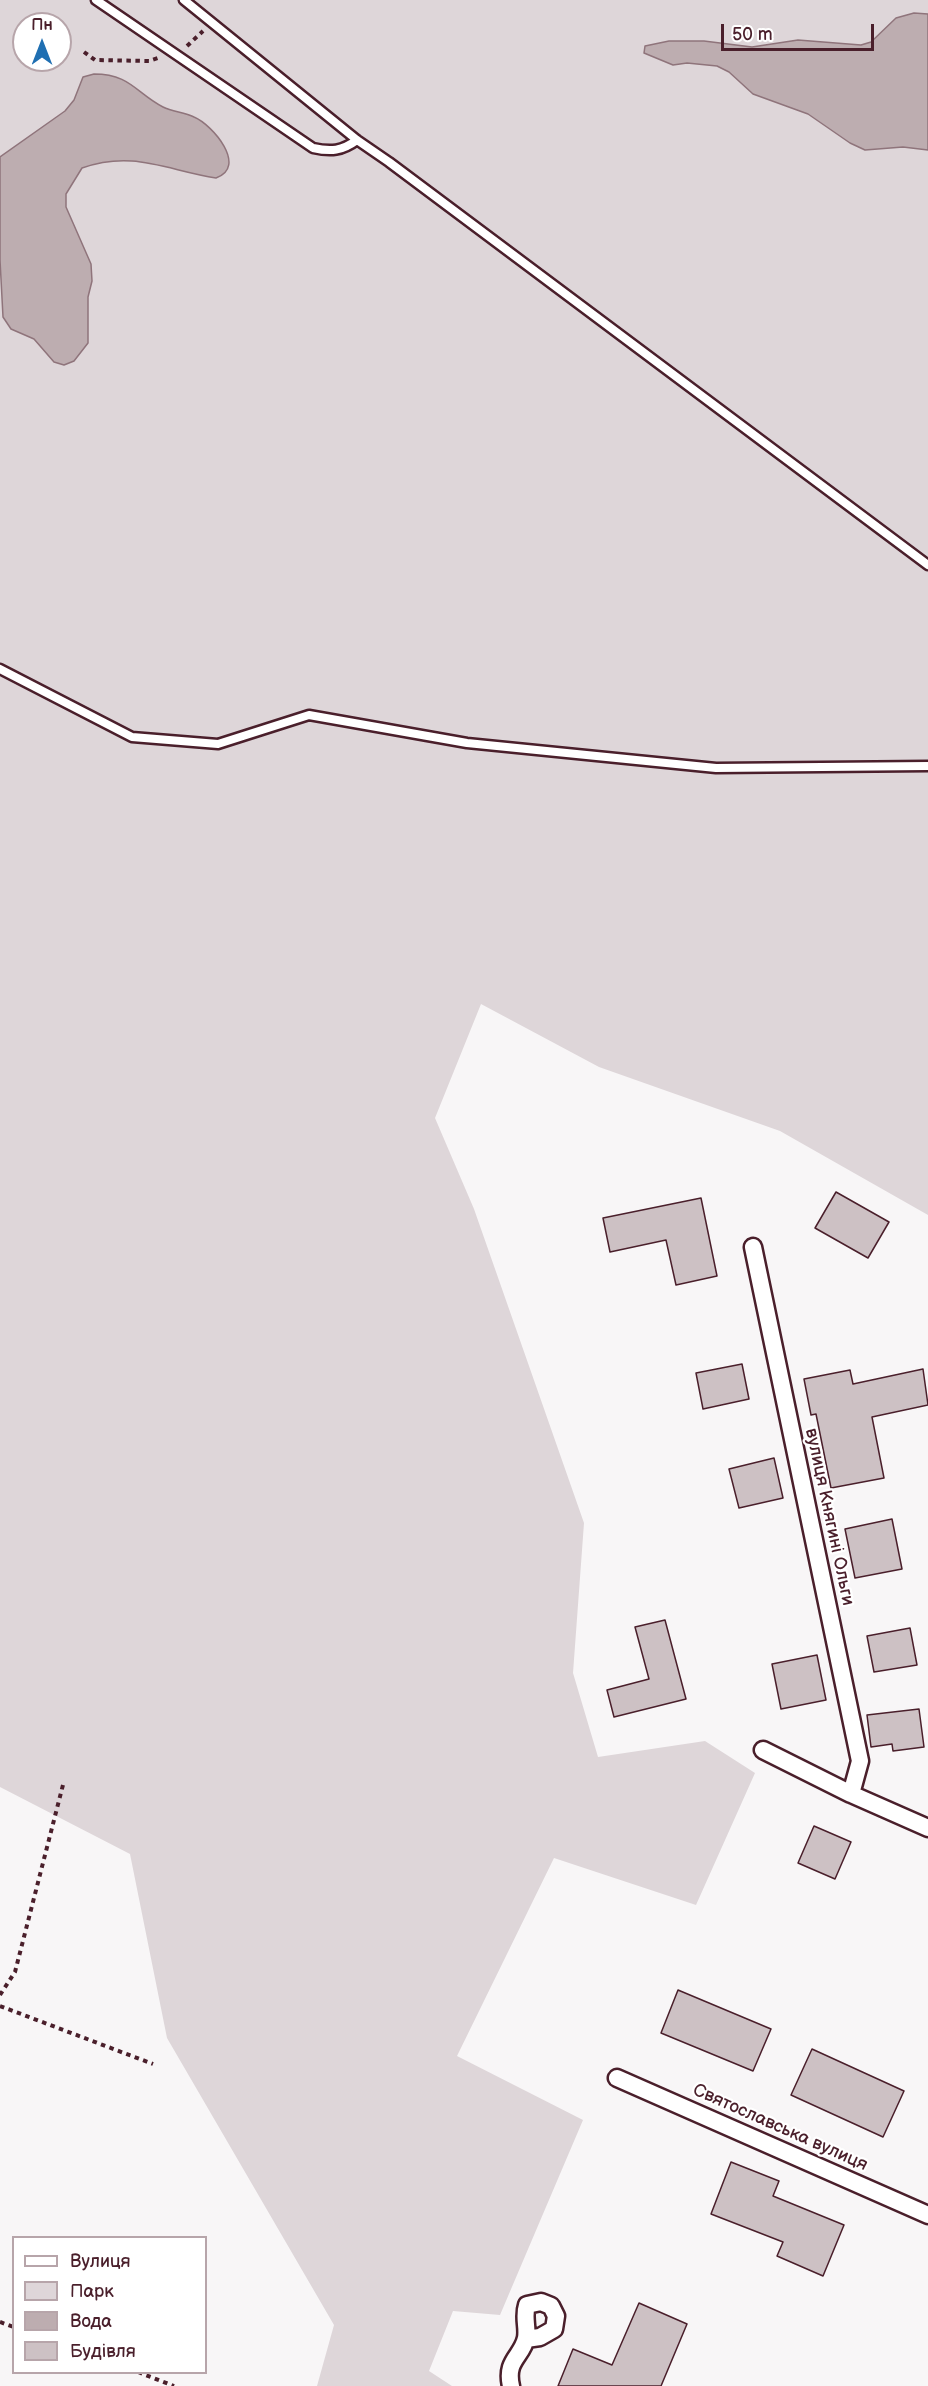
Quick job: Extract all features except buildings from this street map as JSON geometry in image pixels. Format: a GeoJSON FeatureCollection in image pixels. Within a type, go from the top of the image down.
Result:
{"type":"FeatureCollection","features":[{"type":"Feature","properties":{"kind":"street","name":"вулиця Княгині Ольги"},"geometry":{"type":"LineString","coordinates":[[753,1246],[860,1761],[851,1794]]}},
{"type":"Feature","properties":{"kind":"street"},"geometry":{"type":"LineString","coordinates":[[763,1750],[851,1794],[928,1828]]}},
{"type":"Feature","properties":{"kind":"street","name":"Святославська вулиця"},"geometry":{"type":"LineString","coordinates":[[617,2078],[928,2215]]}},
{"type":"Feature","properties":{"kind":"street"},"geometry":{"type":"LineString","coordinates":[[511,2386],[509,2375],[515,2356],[526,2339]]}},
{"type":"Feature","properties":{"kind":"lane"},"geometry":{"type":"LineString","coordinates":[[96,0],[313,148],[328,151],[346,148],[357,140]]}},
{"type":"Feature","properties":{"kind":"lane"},"geometry":{"type":"LineString","coordinates":[[184,0],[357,140],[928,565]]}},
{"type":"Feature","properties":{"kind":"lane"},"geometry":{"type":"LineString","coordinates":[[0,669],[132,737],[218,744],[309,714],[467,743],[716,768],[928,766]]}},
{"type":"Feature","properties":{"kind":"path"},"geometry":{"type":"LineString","coordinates":[[0,1995],[15,1972],[64,1781]]}},
{"type":"Feature","properties":{"kind":"path"},"geometry":{"type":"LineString","coordinates":[[0,2006],[153,2064]]}},
{"type":"Feature","properties":{"kind":"path"},"geometry":{"type":"LineString","coordinates":[[141,2374],[174,2386]]}},
{"type":"Feature","properties":{"kind":"green space"},"geometry":{"type":"Polygon","coordinates":[[[0,0],[928,0],[928,1215],[780,1131],[599,1067],[481,1004],[435,1118],[474,1209],[584,1523],[573,1673],[598,1757],[705,1741],[755,1773],[696,1905],[554,1858],[457,2056],[583,2120],[500,2315],[453,2311],[429,2371],[452,2386],[317,2386],[334,2325],[167,2038],[130,1854],[0,1787],[0,0]]]}},
{"type":"Feature","properties":{"kind":"water"},"geometry":{"type":"Polygon","coordinates":[[[914,13],[928,14],[928,150],[903,147],[865,150],[850,143],[808,114],[753,94],[729,72],[717,66],[687,63],[673,65],[644,53],[645,46],[669,41],[704,41],[752,47],[798,40],[861,45],[871,42],[896,18],[914,13]]]}},
{"type":"Feature","properties":{"kind":"water"},"geometry":{"type":"Polygon","coordinates":[[[94,74],[116,77],[132,85],[163,107],[202,121],[224,146],[229,165],[225,173],[216,178],[134,161],[100,163],[82,168],[66,194],[66,207],[91,264],[88,343],[74,361],[64,365],[54,362],[34,339],[11,329],[3,317],[0,260],[0,157],[65,111],[74,100],[83,77],[94,74]]]}}]}
